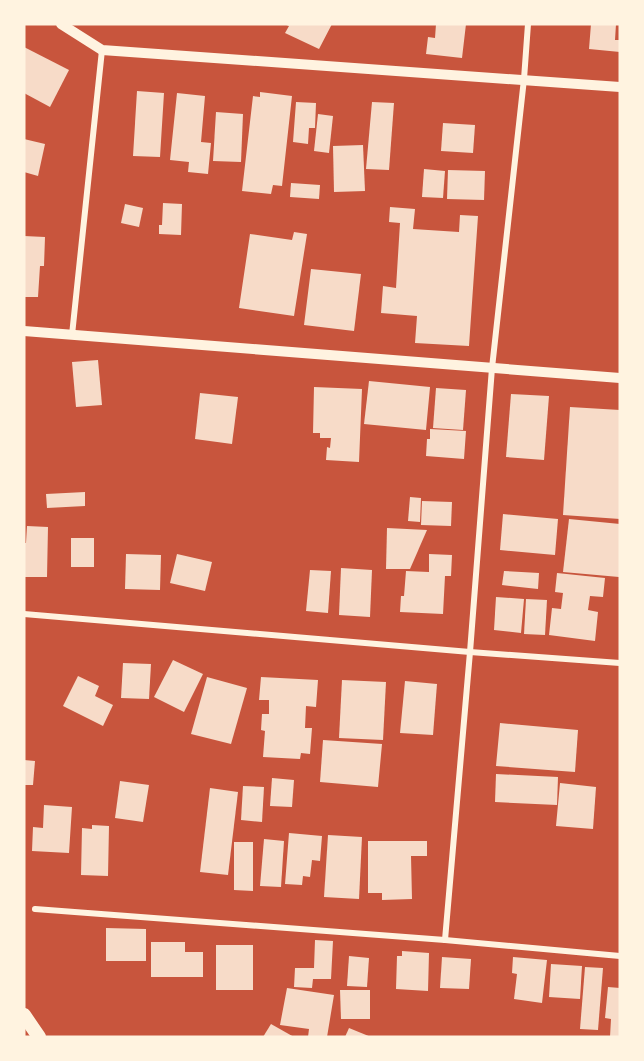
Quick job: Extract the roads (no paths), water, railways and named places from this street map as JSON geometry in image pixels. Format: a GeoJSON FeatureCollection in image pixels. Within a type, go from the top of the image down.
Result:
{"type":"FeatureCollection","features":[{"type":"Feature","properties":{"kind":"main road"},"geometry":{"type":"LineString","coordinates":[[24,1015],[39,1037]]}},
{"type":"Feature","properties":{"kind":"street"},"geometry":{"type":"LineString","coordinates":[[61,24],[102,50],[620,87]]}},
{"type":"Feature","properties":{"kind":"street"},"geometry":{"type":"LineString","coordinates":[[445,940],[471,652],[492,368],[528,24]]}},
{"type":"Feature","properties":{"kind":"street"},"geometry":{"type":"LineString","coordinates":[[72,335],[102,50]]}},
{"type":"Feature","properties":{"kind":"street"},"geometry":{"type":"LineString","coordinates":[[24,332],[620,378]]}},
{"type":"Feature","properties":{"kind":"street"},"geometry":{"type":"LineString","coordinates":[[24,614],[620,663]]}},
{"type":"Feature","properties":{"kind":"street"},"geometry":{"type":"LineString","coordinates":[[35,909],[445,940],[620,956]]}}]}
